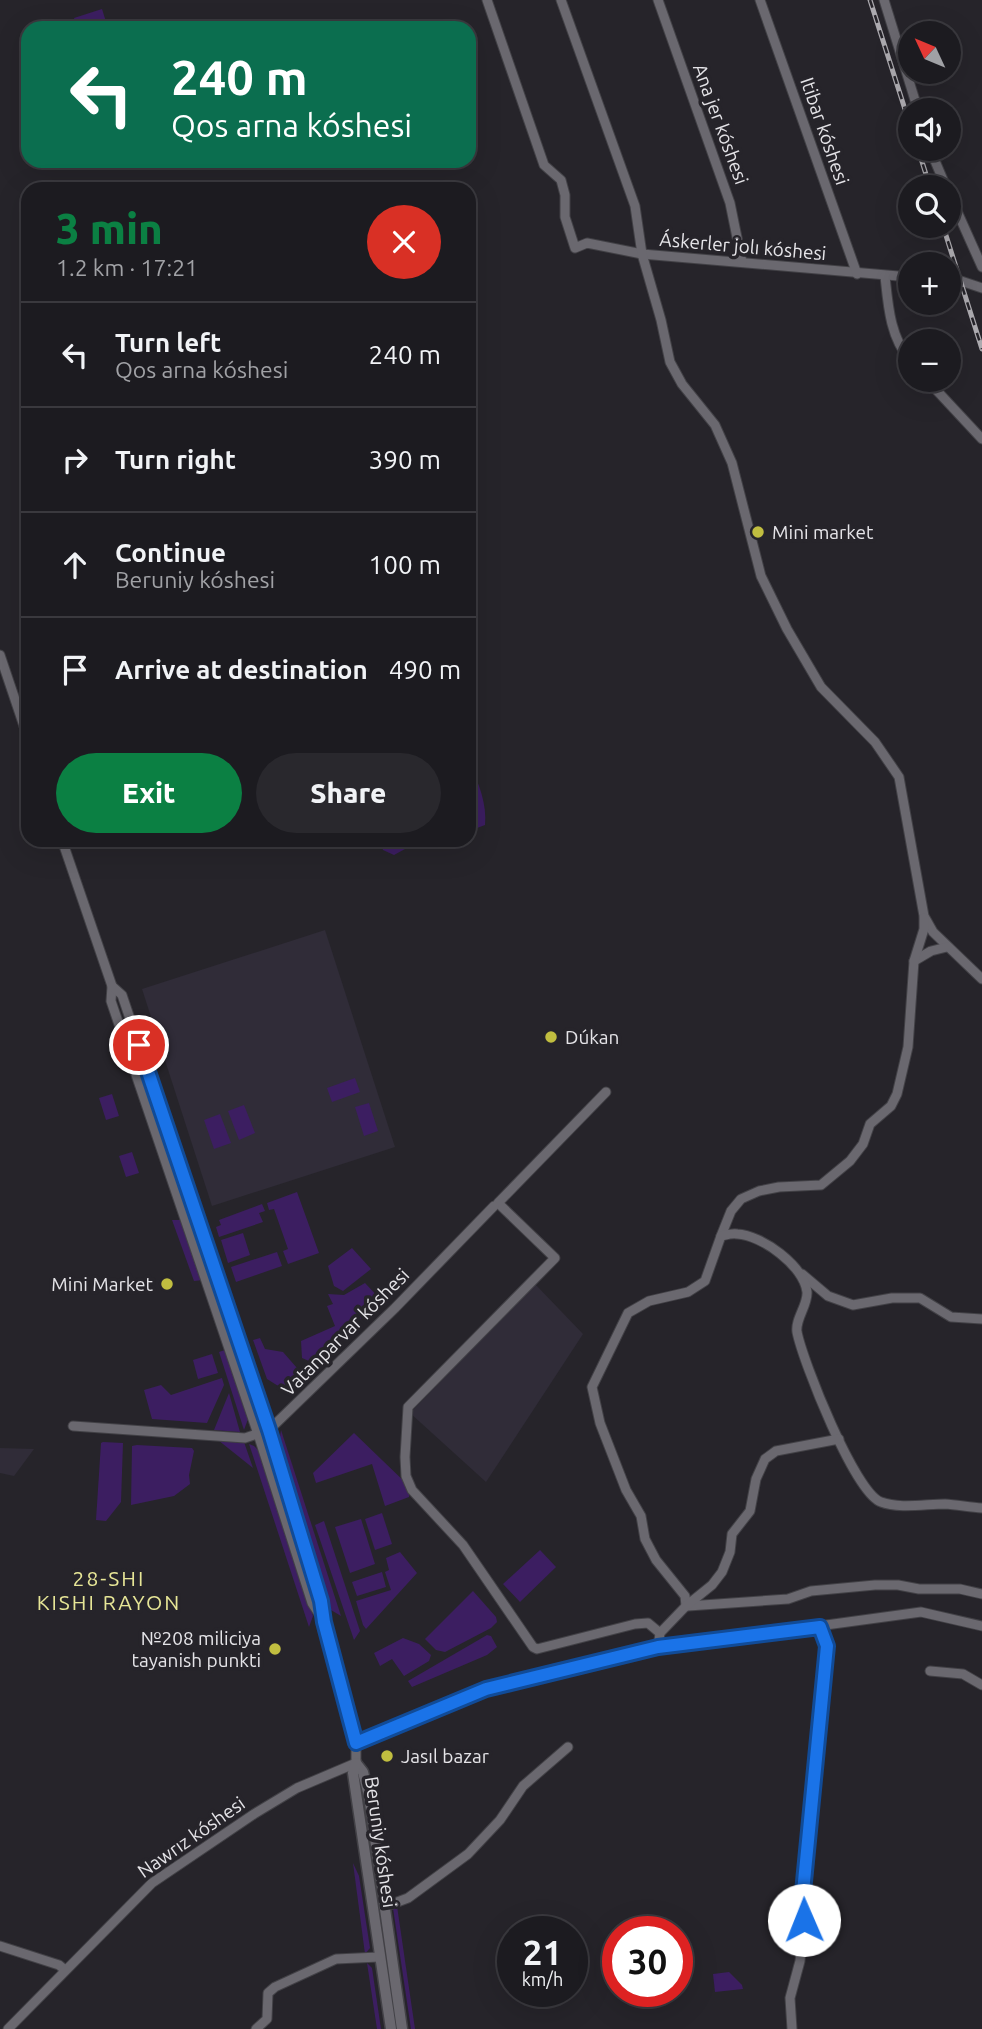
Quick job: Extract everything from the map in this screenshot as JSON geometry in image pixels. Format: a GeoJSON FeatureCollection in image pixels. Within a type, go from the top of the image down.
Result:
{"type":"FeatureCollection","features":[{"type":"Feature","properties":{"kind":"street","name":"Áskerler jolı kóshesi"},"geometry":{"type":"LineString","coordinates":[[487,0],[544,165],[561,180],[565,195],[565,217],[575,248],[587,243],[642,254],[898,276]]}},
{"type":"Feature","properties":{"kind":"street"},"geometry":{"type":"LineString","coordinates":[[561,0],[635,206],[642,254],[670,362],[682,384],[715,425],[732,463],[761,576],[787,629],[821,687],[875,742],[899,777],[924,916],[924,929],[914,961],[908,1047],[897,1094],[891,1106],[870,1124],[863,1144],[850,1161],[821,1185],[779,1187],[759,1191],[741,1199],[731,1211],[705,1281],[688,1292],[649,1301],[628,1313],[592,1387],[600,1423],[626,1490],[641,1516],[645,1539],[656,1560],[685,1596],[686,1606]]}},
{"type":"Feature","properties":{"kind":"street","name":"Ana jer kóshesi"},"geometry":{"type":"LineString","coordinates":[[658,0],[730,203],[742,262]]}},
{"type":"Feature","properties":{"kind":"street","name":"Itibar kóshesi"},"geometry":{"type":"LineString","coordinates":[[760,0],[856,274]]}},
{"type":"Feature","properties":{"kind":"street"},"geometry":{"type":"LineString","coordinates":[[884,0],[914,98]]}},
{"type":"Feature","properties":{"kind":"street"},"geometry":{"type":"LineString","coordinates":[[961,220],[982,267]]}},
{"type":"Feature","properties":{"kind":"street"},"geometry":{"type":"LineString","coordinates":[[884,275],[890,319],[898,341]]}},
{"type":"Feature","properties":{"kind":"street"},"geometry":{"type":"LineString","coordinates":[[961,281],[982,288]]}},
{"type":"Feature","properties":{"kind":"street"},"geometry":{"type":"LineString","coordinates":[[938,392],[982,439]]}},
{"type":"Feature","properties":{"kind":"street"},"geometry":{"type":"LineString","coordinates":[[0,655],[21,717]]}},
{"type":"Feature","properties":{"kind":"street"},"geometry":{"type":"LineString","coordinates":[[64,847],[112,986],[111,1001],[258,1434],[312,1603],[324,1622]]}},
{"type":"Feature","properties":{"kind":"street"},"geometry":{"type":"LineString","coordinates":[[924,916],[933,932],[982,979]]}},
{"type":"Feature","properties":{"kind":"street"},"geometry":{"type":"LineString","coordinates":[[914,961],[930,951],[947,947]]}},
{"type":"Feature","properties":{"kind":"street"},"geometry":{"type":"LineString","coordinates":[[112,986],[122,995],[269,1430],[321,1601],[324,1622],[356,1743],[356,1763]]}},
{"type":"Feature","properties":{"kind":"street","name":"Vatanparvar kóshesi"},"geometry":{"type":"LineString","coordinates":[[74,1426],[245,1438],[269,1430],[395,1308],[606,1092]]}},
{"type":"Feature","properties":{"kind":"street"},"geometry":{"type":"LineString","coordinates":[[153,1124],[164,1121]]}},
{"type":"Feature","properties":{"kind":"street"},"geometry":{"type":"LineString","coordinates":[[496,1204],[555,1258],[408,1407],[405,1434],[406,1476],[412,1490],[463,1545],[533,1647],[537,1649],[635,1624],[648,1623],[660,1633]]}},
{"type":"Feature","properties":{"kind":"street"},"geometry":{"type":"LineString","coordinates":[[721,1236],[737,1234],[764,1244],[787,1259],[828,1296],[853,1305],[892,1298],[920,1298],[951,1317],[982,1319]]}},
{"type":"Feature","properties":{"kind":"street"},"geometry":{"type":"LineString","coordinates":[[802,1274],[807,1294],[796,1329],[816,1392],[866,1488],[879,1502],[982,1508]]}},
{"type":"Feature","properties":{"kind":"street"},"geometry":{"type":"LineString","coordinates":[[658,1647],[660,1633],[722,1572],[730,1552],[732,1534],[750,1511],[756,1479],[765,1459],[776,1451],[839,1438]]}},
{"type":"Feature","properties":{"kind":"street"},"geometry":{"type":"LineString","coordinates":[[686,1606],[788,1598],[811,1591],[875,1585],[960,1589],[982,1594]]}},
{"type":"Feature","properties":{"kind":"street"},"geometry":{"type":"LineString","coordinates":[[356,1743],[486,1689],[658,1647],[921,1612],[982,1626]]}},
{"type":"Feature","properties":{"kind":"street"},"geometry":{"type":"LineString","coordinates":[[792,2029],[790,1998],[800,1961],[804,1920],[803,1892],[827,1646],[820,1627]]}},
{"type":"Feature","properties":{"kind":"street"},"geometry":{"type":"LineString","coordinates":[[930,1671],[963,1674],[982,1685]]}},
{"type":"Feature","properties":{"kind":"street"},"geometry":{"type":"LineString","coordinates":[[384,1907],[408,1898],[468,1854],[500,1821],[523,1786],[568,1747]]}},
{"type":"Feature","properties":{"kind":"street","name":"Beruniy kóshesi"},"geometry":{"type":"LineString","coordinates":[[356,1763],[363,1772],[369,1796],[402,2029]]}},
{"type":"Feature","properties":{"kind":"street","name":"Beruniy kóshesi"},"geometry":{"type":"LineString","coordinates":[[356,1763],[353,1773],[391,2029]]}},
{"type":"Feature","properties":{"kind":"street","name":"Nawrız kóshesi"},"geometry":{"type":"LineString","coordinates":[[9,2029],[152,1883],[297,1788],[356,1763]]}},
{"type":"Feature","properties":{"kind":"street"},"geometry":{"type":"LineString","coordinates":[[0,1946],[59,1965],[65,1970]]}},
{"type":"Feature","properties":{"kind":"street"},"geometry":{"type":"LineString","coordinates":[[256,2029],[267,2019],[268,1993],[275,1987],[336,1959],[379,1957]]}},
{"type":"Feature","properties":{"kind":"shaded area"},"geometry":{"type":"Polygon","coordinates":[[[102,9],[106,21],[75,21],[74,18],[102,9]]]}},
{"type":"Feature","properties":{"kind":"shaded area"},"geometry":{"type":"Polygon","coordinates":[[[476,778],[482,794],[485,825],[476,828],[476,778]]]}},
{"type":"Feature","properties":{"kind":"shaded area"},"geometry":{"type":"Polygon","coordinates":[[[382,847],[409,847],[394,855],[382,847]]]}},
{"type":"Feature","properties":{"kind":"shaded area"},"geometry":{"type":"Polygon","coordinates":[[[325,930],[395,1147],[212,1206],[142,989],[325,930]]]}},
{"type":"Feature","properties":{"kind":"shaded area"},"geometry":{"type":"Polygon","coordinates":[[[355,1078],[360,1092],[332,1102],[327,1088],[355,1078]]]}},
{"type":"Feature","properties":{"kind":"shaded area"},"geometry":{"type":"Polygon","coordinates":[[[112,1094],[119,1116],[106,1120],[99,1098],[112,1094]]]}},
{"type":"Feature","properties":{"kind":"shaded area"},"geometry":{"type":"Polygon","coordinates":[[[369,1103],[378,1131],[364,1136],[355,1107],[369,1103]]]}},
{"type":"Feature","properties":{"kind":"shaded area"},"geometry":{"type":"Polygon","coordinates":[[[244,1105],[255,1133],[239,1140],[228,1111],[244,1105]]]}},
{"type":"Feature","properties":{"kind":"shaded area"},"geometry":{"type":"Polygon","coordinates":[[[220,1114],[231,1143],[214,1149],[204,1120],[220,1114]]]}},
{"type":"Feature","properties":{"kind":"shaded area"},"geometry":{"type":"Polygon","coordinates":[[[132,1152],[139,1173],[126,1177],[119,1156],[132,1152]]]}},
{"type":"Feature","properties":{"kind":"shaded area"},"geometry":{"type":"Polygon","coordinates":[[[297,1192],[319,1253],[288,1264],[283,1251],[288,1249],[274,1209],[269,1210],[267,1203],[297,1192]]]}},
{"type":"Feature","properties":{"kind":"shaded area"},"geometry":{"type":"Polygon","coordinates":[[[262,1204],[265,1211],[259,1213],[263,1222],[219,1237],[216,1227],[221,1225],[219,1220],[262,1204]]]}},
{"type":"Feature","properties":{"kind":"shaded area"},"geometry":{"type":"Polygon","coordinates":[[[172,1220],[181,1220],[203,1280],[194,1281],[172,1220]]]}},
{"type":"Feature","properties":{"kind":"shaded area"},"geometry":{"type":"Polygon","coordinates":[[[243,1233],[250,1255],[228,1263],[221,1240],[243,1233]]]}},
{"type":"Feature","properties":{"kind":"shaded area"},"geometry":{"type":"Polygon","coordinates":[[[352,1248],[371,1269],[343,1291],[334,1286],[328,1266],[352,1248]]]}},
{"type":"Feature","properties":{"kind":"shaded area"},"geometry":{"type":"Polygon","coordinates":[[[277,1252],[282,1266],[236,1282],[231,1267],[277,1252]]]}},
{"type":"Feature","properties":{"kind":"shaded area"},"geometry":{"type":"Polygon","coordinates":[[[365,1283],[380,1299],[316,1364],[302,1358],[301,1341],[335,1326],[327,1306],[333,1304],[328,1294],[344,1295],[365,1283]]]}},
{"type":"Feature","properties":{"kind":"shaded area"},"geometry":{"type":"Polygon","coordinates":[[[535,1284],[583,1334],[486,1482],[410,1413],[535,1284]]]}},
{"type":"Feature","properties":{"kind":"shaded area"},"geometry":{"type":"Polygon","coordinates":[[[260,1338],[265,1349],[283,1352],[297,1368],[311,1374],[291,1394],[267,1379],[253,1340],[260,1338]]]}},
{"type":"Feature","properties":{"kind":"shaded area"},"geometry":{"type":"Polygon","coordinates":[[[225,1350],[248,1419],[244,1430],[219,1352],[225,1350]]]}},
{"type":"Feature","properties":{"kind":"shaded area"},"geometry":{"type":"Polygon","coordinates":[[[212,1354],[218,1373],[198,1379],[193,1360],[212,1354]]]}},
{"type":"Feature","properties":{"kind":"shaded area"},"geometry":{"type":"Polygon","coordinates":[[[222,1378],[224,1385],[207,1423],[152,1419],[144,1390],[161,1385],[171,1395],[222,1378]]]}},
{"type":"Feature","properties":{"kind":"shaded area"},"geometry":{"type":"Polygon","coordinates":[[[229,1393],[240,1432],[214,1430],[229,1393]]]}},
{"type":"Feature","properties":{"kind":"shaded area"},"geometry":{"type":"Polygon","coordinates":[[[281,1430],[341,1616],[331,1610],[279,1443],[281,1430]]]}},
{"type":"Feature","properties":{"kind":"shaded area"},"geometry":{"type":"Polygon","coordinates":[[[354,1433],[410,1487],[409,1497],[385,1506],[372,1464],[316,1483],[313,1473],[354,1433]]]}},
{"type":"Feature","properties":{"kind":"shaded area"},"geometry":{"type":"Polygon","coordinates":[[[218,1440],[244,1442],[253,1468],[218,1440]]]}},
{"type":"Feature","properties":{"kind":"shaded area"},"geometry":{"type":"Polygon","coordinates":[[[103,1442],[123,1443],[121,1502],[106,1521],[96,1520],[103,1442]]]}},
{"type":"Feature","properties":{"kind":"shaded area"},"geometry":{"type":"Polygon","coordinates":[[[249,1444],[261,1453],[313,1616],[309,1627],[249,1444]]]}},
{"type":"Feature","properties":{"kind":"shaded area"},"geometry":{"type":"Polygon","coordinates":[[[132,1446],[192,1448],[194,1451],[190,1484],[174,1496],[131,1505],[132,1446]]]}},
{"type":"Feature","properties":{"kind":"shaded area"},"geometry":{"type":"Polygon","coordinates":[[[0,1448],[34,1449],[14,1476],[0,1473],[0,1448]]]}},
{"type":"Feature","properties":{"kind":"shaded area"},"geometry":{"type":"Polygon","coordinates":[[[382,1513],[392,1544],[375,1550],[365,1519],[382,1513]]]}},
{"type":"Feature","properties":{"kind":"shaded area"},"geometry":{"type":"Polygon","coordinates":[[[361,1519],[375,1564],[350,1573],[335,1527],[361,1519]]]}},
{"type":"Feature","properties":{"kind":"shaded area"},"geometry":{"type":"Polygon","coordinates":[[[324,1521],[360,1631],[354,1640],[315,1525],[324,1521]]]}},
{"type":"Feature","properties":{"kind":"shaded area"},"geometry":{"type":"Polygon","coordinates":[[[540,1550],[556,1567],[520,1602],[503,1584],[540,1550]]]}},
{"type":"Feature","properties":{"kind":"shaded area"},"geometry":{"type":"Polygon","coordinates":[[[400,1552],[417,1573],[366,1629],[356,1601],[391,1590],[385,1572],[389,1570],[386,1558],[400,1552]]]}},
{"type":"Feature","properties":{"kind":"shaded area"},"geometry":{"type":"Polygon","coordinates":[[[382,1572],[386,1587],[357,1596],[352,1582],[382,1572]]]}},
{"type":"Feature","properties":{"kind":"shaded area"},"geometry":{"type":"Polygon","coordinates":[[[473,1591],[496,1617],[497,1622],[491,1628],[445,1652],[436,1650],[425,1639],[473,1591]]]}},
{"type":"Feature","properties":{"kind":"shaded area"},"geometry":{"type":"Polygon","coordinates":[[[487,1635],[491,1636],[497,1647],[487,1655],[412,1687],[408,1681],[487,1635]]]}},
{"type":"Feature","properties":{"kind":"shaded area"},"geometry":{"type":"Polygon","coordinates":[[[403,1638],[419,1644],[431,1655],[429,1661],[404,1676],[392,1659],[380,1666],[374,1653],[403,1638]]]}},
{"type":"Feature","properties":{"kind":"shaded area"},"geometry":{"type":"Polygon","coordinates":[[[353,1863],[359,1876],[370,1948],[365,1954],[353,1863]]]}},
{"type":"Feature","properties":{"kind":"shaded area"},"geometry":{"type":"Polygon","coordinates":[[[397,1906],[415,2029],[411,2029],[393,1908],[397,1906]]]}},
{"type":"Feature","properties":{"kind":"shaded area"},"geometry":{"type":"Polygon","coordinates":[[[367,1963],[372,1968],[381,2029],[377,2029],[367,1963]]]}},
{"type":"Feature","properties":{"kind":"shaded area"},"geometry":{"type":"Polygon","coordinates":[[[729,1972],[743,1989],[715,1992],[713,1974],[729,1972]]]}},
{"type":"Feature","properties":{"kind":"railway"},"geometry":{"type":"LineString","coordinates":[[870,0],[901,98]]}},
{"type":"Feature","properties":{"kind":"railway"},"geometry":{"type":"LineString","coordinates":[[922,161],[926,175]]}},
{"type":"Feature","properties":{"kind":"railway"},"geometry":{"type":"LineString","coordinates":[[947,238],[982,349]]}},
{"type":"Feature","properties":{"kind":"place","name":"Mini market"},"geometry":{"type":"Point","coordinates":[758,532]}},
{"type":"Feature","properties":{"kind":"place","name":"Dúkan"},"geometry":{"type":"Point","coordinates":[551,1037]}},
{"type":"Feature","properties":{"kind":"place","name":"Mini Market"},"geometry":{"type":"Point","coordinates":[167,1284]}},
{"type":"Feature","properties":{"kind":"place","name":"№208 miliciya tayanish punkti"},"geometry":{"type":"Point","coordinates":[275,1649]}},
{"type":"Feature","properties":{"kind":"place","name":"Jasıl bazar"},"geometry":{"type":"Point","coordinates":[387,1756]}},
{"type":"Feature","properties":{"kind":"district","name":"28-SHI KISHI RAYON"},"geometry":{"type":"Point","coordinates":[109,1590]}},
{"type":"Feature","properties":{"kind":"route"},"geometry":{"type":"LineString","coordinates":[[139,1045],[269,1430],[321,1601],[324,1622],[356,1743],[486,1689],[658,1647],[820,1627],[827,1646],[803,1892],[804,1920]]}}]}
